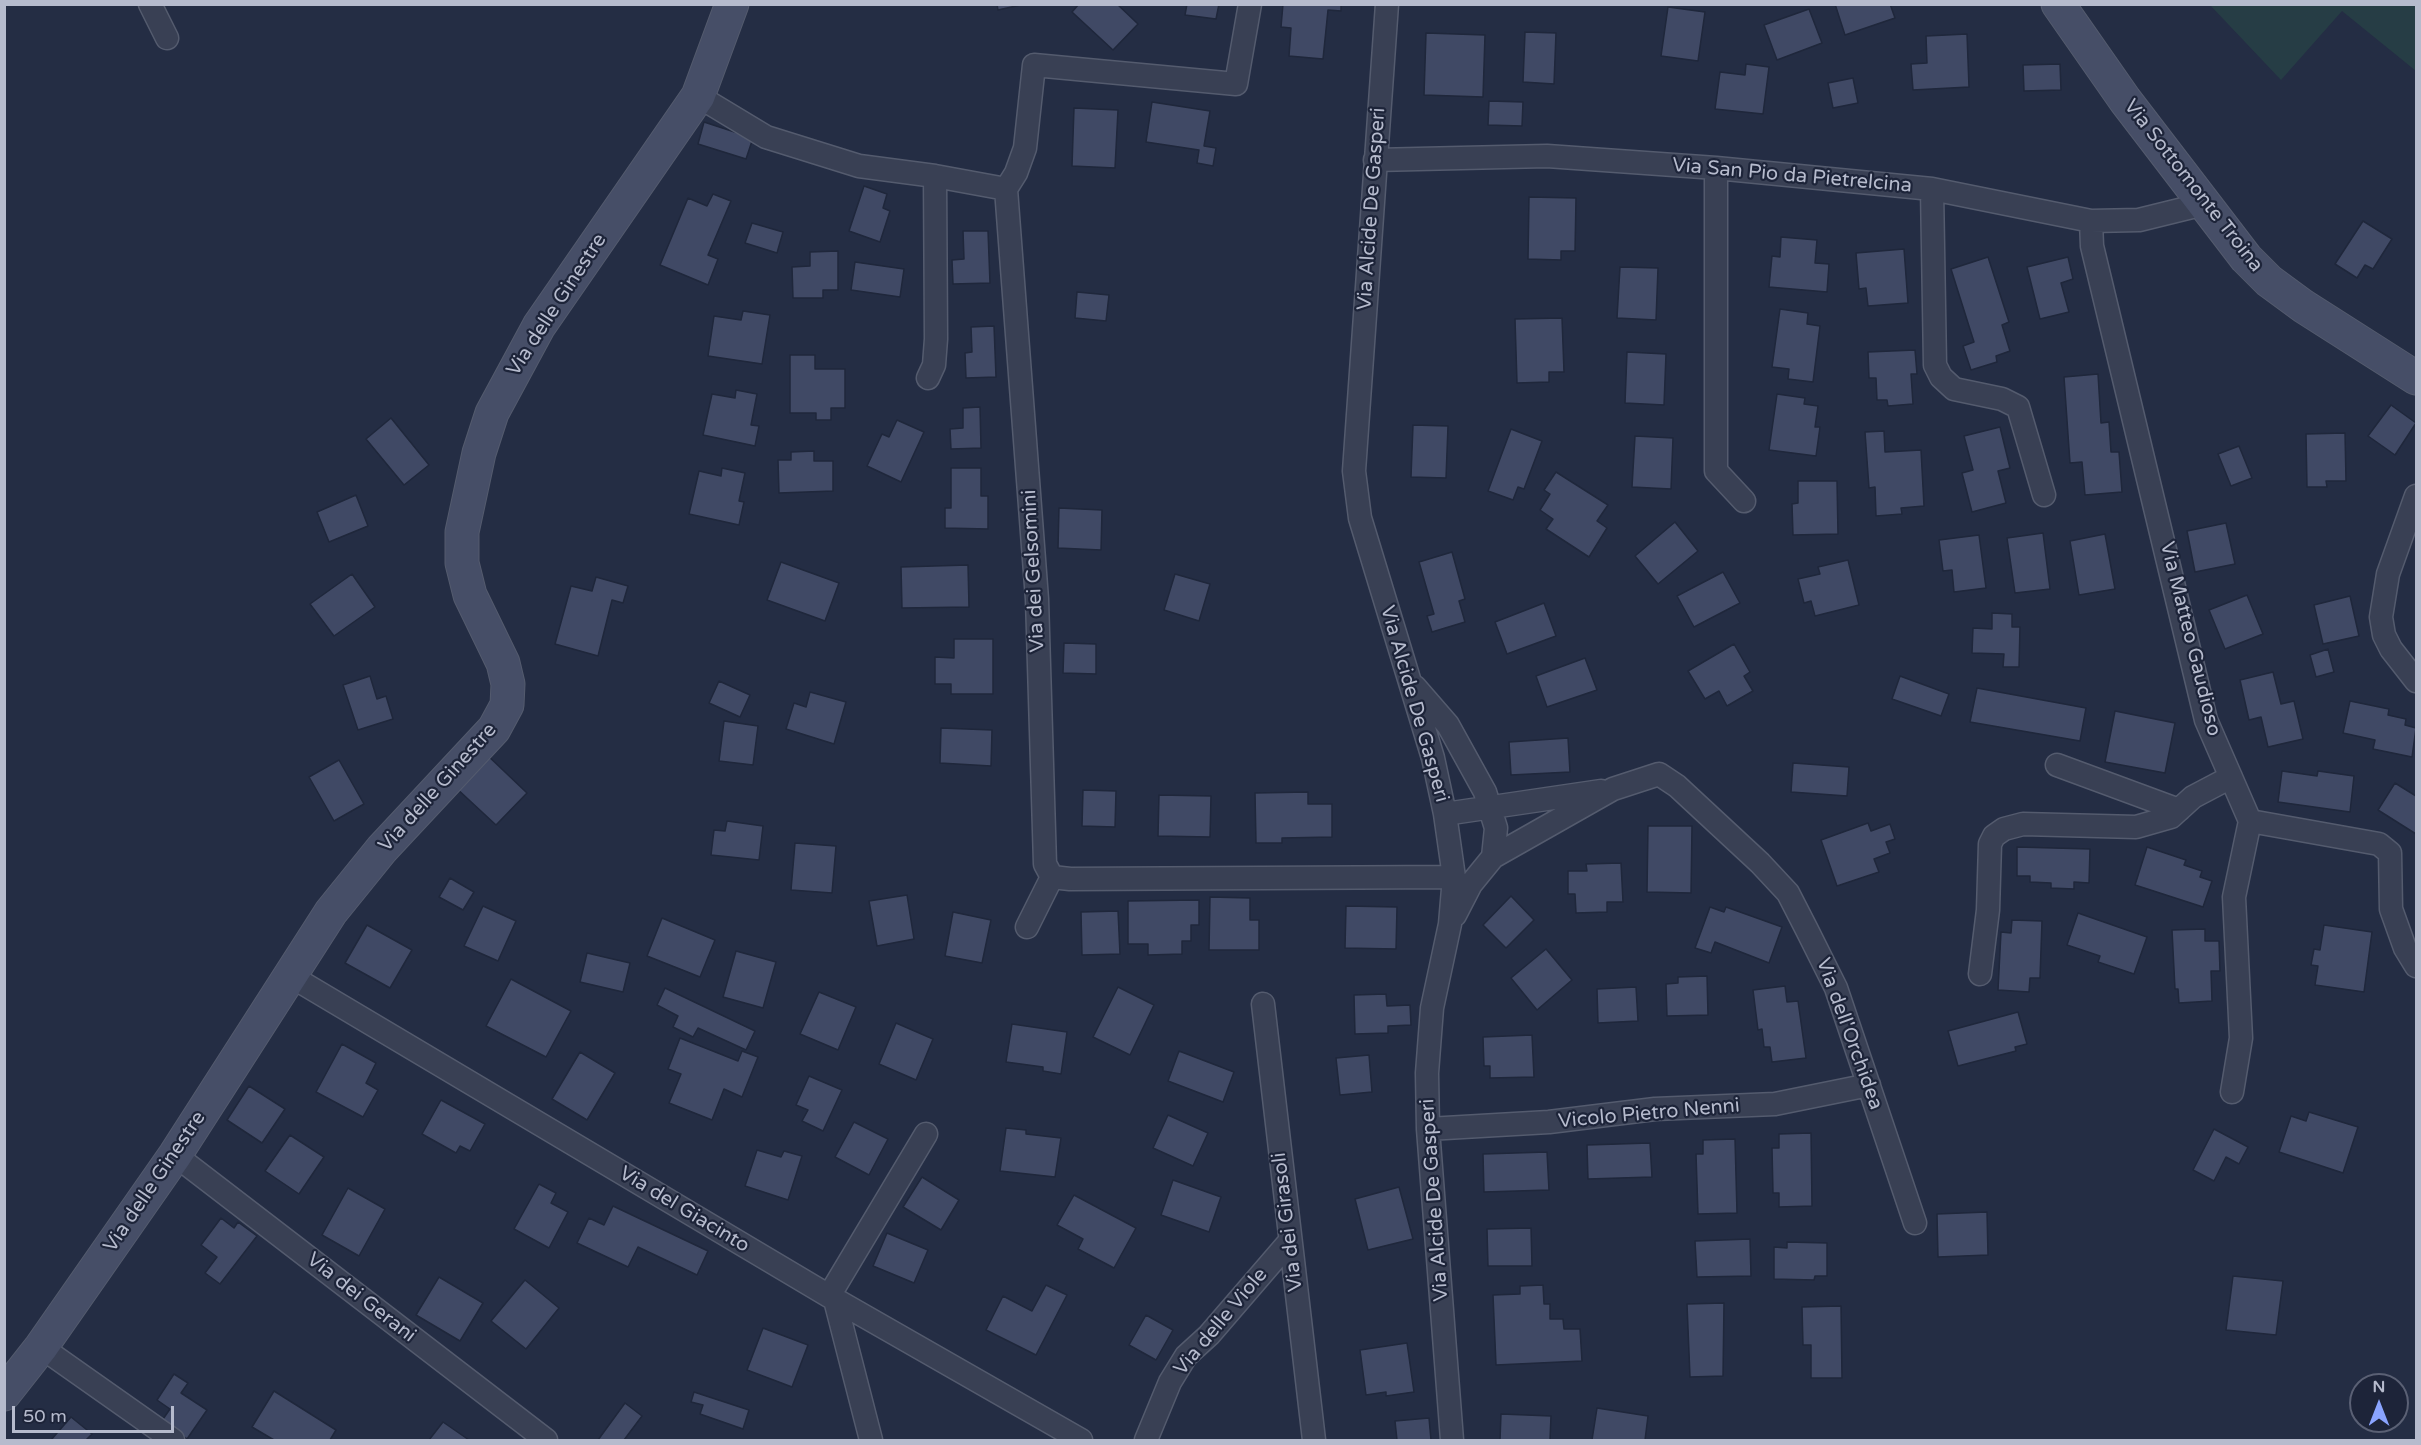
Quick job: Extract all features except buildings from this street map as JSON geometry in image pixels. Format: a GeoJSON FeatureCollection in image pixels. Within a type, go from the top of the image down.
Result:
{"type":"FeatureCollection","features":[{"type":"Feature","properties":{"kind":"street"},"geometry":{"type":"LineString","coordinates":[[150,4],[167,38]]}},
{"type":"Feature","properties":{"kind":"street","name":"Via delle Ginestre"},"geometry":{"type":"LineString","coordinates":[[4,1394],[41,1347],[176,1155],[331,912],[382,849],[494,729],[507,705],[508,684],[503,663],[470,595],[462,563],[462,532],[479,453],[492,413],[539,326],[698,96],[732,4]]}},
{"type":"Feature","properties":{"kind":"street"},"geometry":{"type":"LineString","coordinates":[[698,96],[766,137],[859,166],[936,176],[1006,189],[1016,173],[1025,148],[1034,65],[1236,84],[1250,4]]}},
{"type":"Feature","properties":{"kind":"street","name":"Via Alcide De Gasperi"},"geometry":{"type":"LineString","coordinates":[[1387,4],[1354,471],[1360,518],[1433,758],[1445,814],[1454,877],[1450,924],[1432,1008],[1427,1072],[1428,1130],[1452,1440]]}},
{"type":"Feature","properties":{"kind":"street","name":"Via Sottomonte Troina"},"geometry":{"type":"LineString","coordinates":[[2058,4],[2246,258],[2269,280],[2303,306],[2416,378]]}},
{"type":"Feature","properties":{"kind":"street","name":"Via San Pio da Pietrelcina"},"geometry":{"type":"LineString","coordinates":[[1375,160],[1547,156],[1716,168],[1932,189],[2091,221],[2139,220],[2204,204]]}},
{"type":"Feature","properties":{"kind":"street"},"geometry":{"type":"LineString","coordinates":[[1716,168],[1716,471],[1744,501]]}},
{"type":"Feature","properties":{"kind":"street"},"geometry":{"type":"LineString","coordinates":[[928,378],[934,365],[936,339],[936,176]]}},
{"type":"Feature","properties":{"kind":"street","name":"Via dei Gelsomini"},"geometry":{"type":"LineString","coordinates":[[1006,189],[1037,599],[1046,864],[1052,877]]}},
{"type":"Feature","properties":{"kind":"street"},"geometry":{"type":"LineString","coordinates":[[1932,189],[1935,365],[1941,377],[1954,389],[2002,399],[2018,407],[2044,495]]}},
{"type":"Feature","properties":{"kind":"street","name":"Via Matteo Gaudioso"},"geometry":{"type":"LineString","coordinates":[[2091,221],[2092,246],[2206,720],[2250,821]]}},
{"type":"Feature","properties":{"kind":"street"},"geometry":{"type":"LineString","coordinates":[[2416,496],[2388,574],[2381,617],[2384,635],[2391,649],[2416,681]]}},
{"type":"Feature","properties":{"kind":"street"},"geometry":{"type":"LineString","coordinates":[[1410,681],[1448,725],[1485,792],[1496,828],[1493,857]]}},
{"type":"Feature","properties":{"kind":"street"},"geometry":{"type":"LineString","coordinates":[[2057,765],[2179,810]]}},
{"type":"Feature","properties":{"kind":"street","name":"Via dell'Orchidea"},"geometry":{"type":"LineString","coordinates":[[1450,924],[1471,884],[1493,857],[1613,789],[1659,774],[1677,786],[1788,893],[1836,988],[1916,1223]]}},
{"type":"Feature","properties":{"kind":"street"},"geometry":{"type":"LineString","coordinates":[[1980,974],[1988,910],[1990,844],[1994,836],[2004,829],[2024,824],[2136,827],[2170,817],[2193,797],[2231,777]]}},
{"type":"Feature","properties":{"kind":"street"},"geometry":{"type":"LineString","coordinates":[[1445,814],[1613,789]]}},
{"type":"Feature","properties":{"kind":"street"},"geometry":{"type":"LineString","coordinates":[[2232,1092],[2241,1038],[2234,897],[2250,821],[2379,844],[2390,853],[2391,909],[2405,948],[2416,966]]}},
{"type":"Feature","properties":{"kind":"street"},"geometry":{"type":"LineString","coordinates":[[1027,927],[1052,877],[1454,877]]}},
{"type":"Feature","properties":{"kind":"street","name":"Via del Giacinto"},"geometry":{"type":"LineString","coordinates":[[289,975],[832,1298],[1082,1440]]}},
{"type":"Feature","properties":{"kind":"street","name":"Via dei Girasoli"},"geometry":{"type":"LineString","coordinates":[[1263,1004],[1314,1440]]}},
{"type":"Feature","properties":{"kind":"street","name":"Vicolo Pietro Nenni"},"geometry":{"type":"LineString","coordinates":[[1428,1130],[1549,1122],[1655,1109],[1775,1104],[1869,1085]]}},
{"type":"Feature","properties":{"kind":"street"},"geometry":{"type":"LineString","coordinates":[[871,1440],[832,1298],[926,1134]]}},
{"type":"Feature","properties":{"kind":"street","name":"Via dei Gerani"},"geometry":{"type":"LineString","coordinates":[[176,1155],[546,1440]]}},
{"type":"Feature","properties":{"kind":"street","name":"Via delle Viole"},"geometry":{"type":"LineString","coordinates":[[1146,1440],[1170,1382],[1186,1356],[1209,1335],[1290,1241]]}},
{"type":"Feature","properties":{"kind":"street"},"geometry":{"type":"LineString","coordinates":[[41,1347],[173,1440]]}},
{"type":"Feature","properties":{"kind":"shaded area"},"geometry":{"type":"Polygon","coordinates":[[[2210,5],[2416,5],[2416,71],[2342,11],[2281,80],[2210,5]]]}}]}
